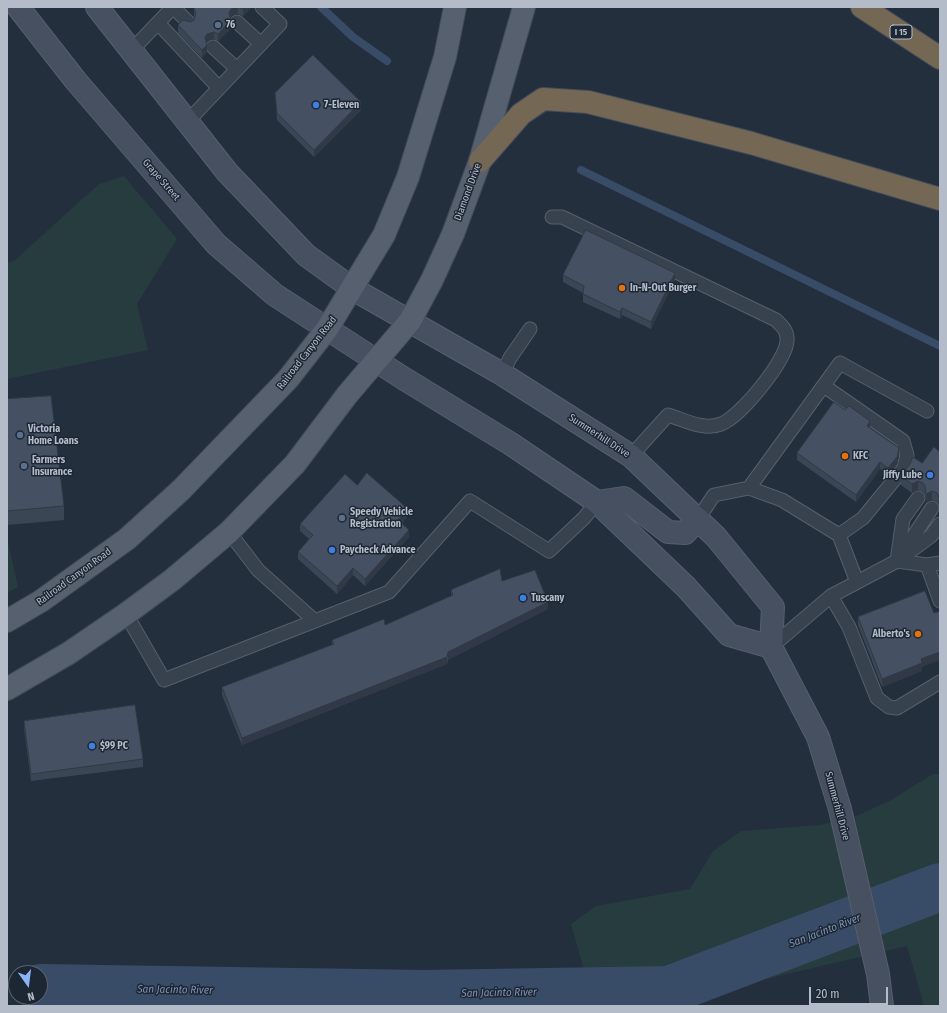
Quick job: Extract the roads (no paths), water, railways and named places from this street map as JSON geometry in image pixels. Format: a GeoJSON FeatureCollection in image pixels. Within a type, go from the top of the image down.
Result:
{"type":"FeatureCollection","features":[{"type":"Feature","properties":{"kind":"highway","name":"I 15"},"geometry":{"type":"LineString","coordinates":[[862,7],[940,58]]}},
{"type":"Feature","properties":{"kind":"highway"},"geometry":{"type":"LineString","coordinates":[[480,160],[521,114],[543,99],[588,102],[751,143],[940,199]]}},
{"type":"Feature","properties":{"kind":"main road","name":"Grape Street"},"geometry":{"type":"LineString","coordinates":[[18,7],[76,81],[216,244],[280,300],[327,329]]}},
{"type":"Feature","properties":{"kind":"main road"},"geometry":{"type":"LineString","coordinates":[[97,7],[227,172],[306,255],[353,289]]}},
{"type":"Feature","properties":{"kind":"main road","name":"Railroad Canyon Road"},"geometry":{"type":"LineString","coordinates":[[7,621],[41,601],[127,539],[181,490],[288,379],[327,329],[353,289],[384,235],[408,177],[444,57],[455,7]]}},
{"type":"Feature","properties":{"kind":"main road","name":"Diamond Drive"},"geometry":{"type":"LineString","coordinates":[[377,361],[410,321],[432,280],[453,234],[480,160],[524,7]]}},
{"type":"Feature","properties":{"kind":"main road","name":"Summerhill Drive"},"geometry":{"type":"LineString","coordinates":[[353,289],[502,374],[631,456],[716,537],[774,607],[771,647],[818,737],[840,809],[878,974],[882,1006]]}},
{"type":"Feature","properties":{"kind":"main road"},"geometry":{"type":"LineString","coordinates":[[327,329],[511,444],[597,502],[686,587],[729,635],[771,647]]}},
{"type":"Feature","properties":{"kind":"main road"},"geometry":{"type":"LineString","coordinates":[[7,689],[70,653],[126,614],[172,580],[229,532],[295,464],[347,395],[377,361]]}},
{"type":"Feature","properties":{"kind":"main road"},"geometry":{"type":"LineString","coordinates":[[597,502],[624,498],[668,532],[685,533],[698,519]]}},
{"type":"Feature","properties":{"kind":"main road","name":"Summerhill Drive"},"geometry":{"type":"LineString","coordinates":[[878,974],[897,1006]]}},
{"type":"Feature","properties":{"kind":"lane"},"geometry":{"type":"LineString","coordinates":[[131,51],[173,7],[188,22]]}},
{"type":"Feature","properties":{"kind":"lane"},"geometry":{"type":"LineString","coordinates":[[187,122],[280,24],[262,7]]}},
{"type":"Feature","properties":{"kind":"lane"},"geometry":{"type":"LineString","coordinates":[[237,22],[261,44]]}},
{"type":"Feature","properties":{"kind":"lane"},"geometry":{"type":"LineString","coordinates":[[158,23],[219,88]]}},
{"type":"Feature","properties":{"kind":"lane"},"geometry":{"type":"LineString","coordinates":[[213,46],[237,70]]}},
{"type":"Feature","properties":{"kind":"lane"},"geometry":{"type":"LineString","coordinates":[[552,218],[562,217],[570,220],[776,320],[786,330],[787,342],[779,359],[759,392],[734,416],[722,424],[706,427],[668,415],[631,456]]}},
{"type":"Feature","properties":{"kind":"lane"},"geometry":{"type":"LineString","coordinates":[[502,374],[510,358],[530,329]]}},
{"type":"Feature","properties":{"kind":"lane"},"geometry":{"type":"LineString","coordinates":[[749,488],[840,363],[926,411]]}},
{"type":"Feature","properties":{"kind":"lane"},"geometry":{"type":"LineString","coordinates":[[824,386],[903,441],[907,455],[904,468],[863,518],[839,536]]}},
{"type":"Feature","properties":{"kind":"lane"},"geometry":{"type":"LineString","coordinates":[[698,519],[714,495],[749,488],[782,500],[839,536],[857,582]]}},
{"type":"Feature","properties":{"kind":"lane"},"geometry":{"type":"LineString","coordinates":[[897,561],[903,519],[918,498]]}},
{"type":"Feature","properties":{"kind":"lane"},"geometry":{"type":"LineString","coordinates":[[126,614],[164,680],[388,592],[470,501],[549,551],[584,518],[597,502]]}},
{"type":"Feature","properties":{"kind":"lane"},"geometry":{"type":"LineString","coordinates":[[897,561],[917,528],[932,508]]}},
{"type":"Feature","properties":{"kind":"lane"},"geometry":{"type":"LineString","coordinates":[[771,647],[831,596],[897,561],[931,536],[940,524]]}},
{"type":"Feature","properties":{"kind":"lane"},"geometry":{"type":"LineString","coordinates":[[229,532],[258,570],[315,621]]}},
{"type":"Feature","properties":{"kind":"lane"},"geometry":{"type":"LineString","coordinates":[[897,561],[927,565],[940,563]]}},
{"type":"Feature","properties":{"kind":"lane"},"geometry":{"type":"LineString","coordinates":[[927,565],[940,601]]}},
{"type":"Feature","properties":{"kind":"lane"},"geometry":{"type":"LineString","coordinates":[[831,596],[849,627],[877,698],[885,705],[897,708],[940,682]]}},
{"type":"Feature","properties":{"kind":"waterway"},"geometry":{"type":"LineString","coordinates":[[321,7],[353,37],[387,61]]}},
{"type":"Feature","properties":{"kind":"waterway"},"geometry":{"type":"LineString","coordinates":[[581,170],[940,346]]}},
{"type":"Feature","properties":{"kind":"waterway","name":"San Jacinto River"},"geometry":{"type":"LineString","coordinates":[[48,988],[424,994],[669,990],[940,887]]}},
{"type":"Feature","properties":{"kind":"place","name":"76"},"geometry":{"type":"Point","coordinates":[218,25]}},
{"type":"Feature","properties":{"kind":"place","name":"7-Eleven"},"geometry":{"type":"Point","coordinates":[316,105]}},
{"type":"Feature","properties":{"kind":"place","name":"In-N-Out Burger"},"geometry":{"type":"Point","coordinates":[622,288]}},
{"type":"Feature","properties":{"kind":"place","name":"Victoria Home Loans"},"geometry":{"type":"Point","coordinates":[20,435]}},
{"type":"Feature","properties":{"kind":"place","name":"KFC"},"geometry":{"type":"Point","coordinates":[845,456]}},
{"type":"Feature","properties":{"kind":"place","name":"Farmers Insurance"},"geometry":{"type":"Point","coordinates":[24,466]}},
{"type":"Feature","properties":{"kind":"place","name":"Jiffy Lube"},"geometry":{"type":"Point","coordinates":[930,475]}},
{"type":"Feature","properties":{"kind":"place","name":"Speedy Vehicle Registration"},"geometry":{"type":"Point","coordinates":[342,518]}},
{"type":"Feature","properties":{"kind":"place","name":"Paycheck Advance"},"geometry":{"type":"Point","coordinates":[332,550]}},
{"type":"Feature","properties":{"kind":"place","name":"Tuscany"},"geometry":{"type":"Point","coordinates":[523,598]}},
{"type":"Feature","properties":{"kind":"place","name":"Alberto's"},"geometry":{"type":"Point","coordinates":[918,634]}},
{"type":"Feature","properties":{"kind":"place","name":"$99 PC"},"geometry":{"type":"Point","coordinates":[92,746]}}]}
